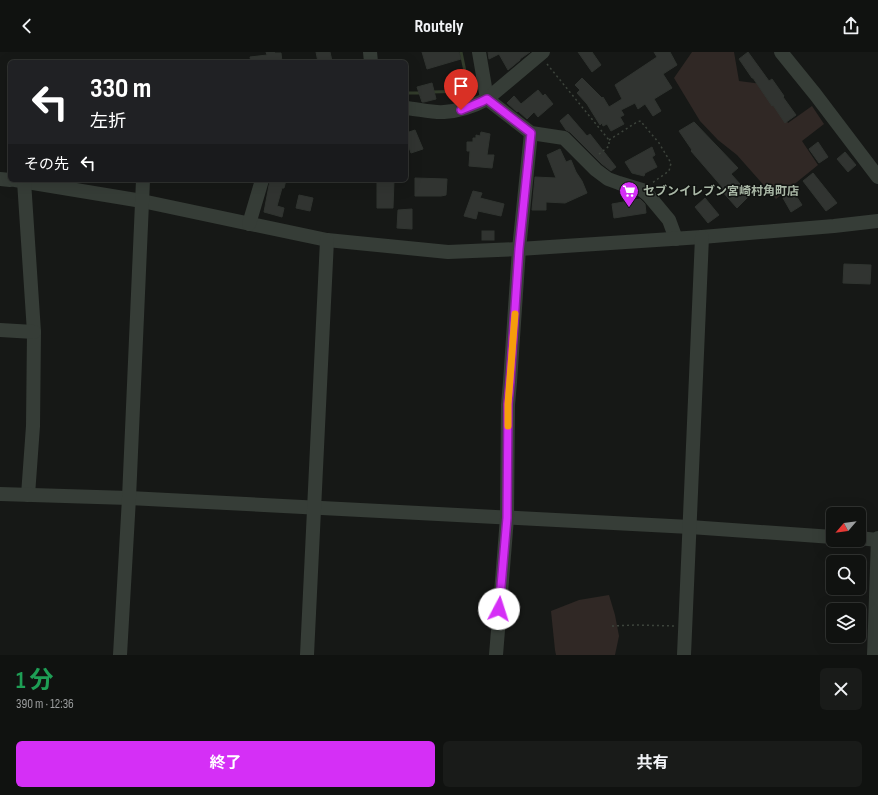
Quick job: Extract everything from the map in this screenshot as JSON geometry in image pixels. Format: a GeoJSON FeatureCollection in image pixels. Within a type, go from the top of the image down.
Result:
{"type":"FeatureCollection","features":[{"type":"Feature","properties":{"kind":"street"},"geometry":{"type":"LineString","coordinates":[[479,52],[487,99],[531,133],[564,138],[588,163],[608,179],[642,190],[669,220],[676,239]]}},
{"type":"Feature","properties":{"kind":"street"},"geometry":{"type":"LineString","coordinates":[[781,52],[878,177]]}},
{"type":"Feature","properties":{"kind":"street"},"geometry":{"type":"LineString","coordinates":[[408,108],[443,112],[461,110],[481,102],[487,99],[541,53]]}},
{"type":"Feature","properties":{"kind":"street"},"geometry":{"type":"LineString","coordinates":[[496,655],[507,518],[508,404],[519,249],[531,133]]}},
{"type":"Feature","properties":{"kind":"street"},"geometry":{"type":"LineString","coordinates":[[27,182],[34,332],[32,426],[28,495]]}},
{"type":"Feature","properties":{"kind":"street"},"geometry":{"type":"LineString","coordinates":[[33,182],[142,201],[327,240],[448,252],[676,239],[878,221]]}},
{"type":"Feature","properties":{"kind":"street"},"geometry":{"type":"LineString","coordinates":[[120,655],[129,498],[143,182]]}},
{"type":"Feature","properties":{"kind":"street"},"geometry":{"type":"LineString","coordinates":[[249,224],[261,182]]}},
{"type":"Feature","properties":{"kind":"street"},"geometry":{"type":"LineString","coordinates":[[684,655],[702,237]]}},
{"type":"Feature","properties":{"kind":"street"},"geometry":{"type":"LineString","coordinates":[[307,655],[327,240]]}},
{"type":"Feature","properties":{"kind":"street"},"geometry":{"type":"LineString","coordinates":[[0,330],[34,332]]}},
{"type":"Feature","properties":{"kind":"street"},"geometry":{"type":"LineString","coordinates":[[0,494],[129,498],[690,527],[826,537]]}},
{"type":"Feature","properties":{"kind":"street"},"geometry":{"type":"LineString","coordinates":[[866,538],[878,539],[874,655]]}},
{"type":"Feature","properties":{"kind":"path"},"geometry":{"type":"LineString","coordinates":[[541,53],[609,142],[608,146],[588,163]]}},
{"type":"Feature","properties":{"kind":"path"},"geometry":{"type":"LineString","coordinates":[[608,140],[641,121],[659,143],[671,164],[669,171],[642,190]]}},
{"type":"Feature","properties":{"kind":"path"},"geometry":{"type":"LineString","coordinates":[[612,626],[636,625],[686,627]]}},
{"type":"Feature","properties":{"kind":"shaded area"},"geometry":{"type":"Polygon","coordinates":[[[692,52],[734,52],[739,81],[762,84],[788,123],[812,106],[824,124],[802,141],[818,165],[776,199],[737,155],[718,140],[700,121],[674,78],[692,52]]]}},
{"type":"Feature","properties":{"kind":"shaded area"},"geometry":{"type":"Polygon","coordinates":[[[609,595],[619,636],[615,655],[556,655],[551,611],[579,600],[609,595]]]}},
{"type":"Feature","properties":{"kind":"building"},"geometry":{"type":"Polygon","coordinates":[[[266,52],[281,53],[282,60],[251,60],[250,57],[267,55],[266,52]]]}},
{"type":"Feature","properties":{"kind":"building"},"geometry":{"type":"Polygon","coordinates":[[[316,52],[330,52],[332,60],[318,60],[316,52]]]}},
{"type":"Feature","properties":{"kind":"building"},"geometry":{"type":"Polygon","coordinates":[[[422,52],[459,52],[461,59],[427,69],[422,52]]]}},
{"type":"Feature","properties":{"kind":"building"},"geometry":{"type":"Polygon","coordinates":[[[488,52],[530,52],[508,70],[499,54],[489,59],[488,52]]]}},
{"type":"Feature","properties":{"kind":"building"},"geometry":{"type":"Polygon","coordinates":[[[578,52],[592,52],[601,65],[592,72],[578,52]]]}},
{"type":"Feature","properties":{"kind":"building"},"geometry":{"type":"Polygon","coordinates":[[[654,52],[670,52],[677,65],[663,74],[672,88],[654,99],[661,111],[653,116],[645,104],[638,109],[635,103],[621,110],[624,115],[620,117],[624,124],[611,131],[607,124],[603,126],[602,123],[600,125],[587,104],[577,93],[580,90],[575,85],[582,78],[602,98],[603,97],[609,107],[622,99],[615,85],[657,57],[654,52]]]}},
{"type":"Feature","properties":{"kind":"building"},"geometry":{"type":"Polygon","coordinates":[[[748,52],[769,81],[772,79],[796,115],[785,123],[739,59],[748,52]]]}},
{"type":"Feature","properties":{"kind":"building"},"geometry":{"type":"Polygon","coordinates":[[[432,83],[436,99],[422,102],[417,87],[432,83]]]}},
{"type":"Feature","properties":{"kind":"building"},"geometry":{"type":"Polygon","coordinates":[[[538,90],[543,96],[545,94],[553,104],[538,117],[534,112],[527,119],[507,103],[514,96],[521,104],[538,90]]]}},
{"type":"Feature","properties":{"kind":"building"},"geometry":{"type":"Polygon","coordinates":[[[568,114],[587,136],[590,134],[616,167],[611,171],[570,132],[566,130],[560,121],[568,114]]]}},
{"type":"Feature","properties":{"kind":"building"},"geometry":{"type":"Polygon","coordinates":[[[694,122],[738,168],[731,174],[750,195],[737,208],[721,190],[723,188],[691,151],[692,150],[679,131],[694,122]]]}},
{"type":"Feature","properties":{"kind":"building"},"geometry":{"type":"Polygon","coordinates":[[[415,130],[423,149],[411,153],[408,145],[408,132],[415,130]]]}},
{"type":"Feature","properties":{"kind":"building"},"geometry":{"type":"Polygon","coordinates":[[[481,132],[490,134],[487,155],[494,155],[492,168],[469,166],[470,151],[467,151],[467,142],[473,142],[473,138],[476,138],[476,135],[480,136],[481,132]]]}},
{"type":"Feature","properties":{"kind":"building"},"geometry":{"type":"Polygon","coordinates":[[[818,142],[828,157],[819,163],[809,149],[818,142]]]}},
{"type":"Feature","properties":{"kind":"building"},"geometry":{"type":"Polygon","coordinates":[[[652,147],[655,155],[652,157],[657,167],[645,173],[644,176],[632,173],[625,162],[652,147]]]}},
{"type":"Feature","properties":{"kind":"building"},"geometry":{"type":"Polygon","coordinates":[[[560,149],[566,162],[571,160],[587,193],[565,203],[546,202],[546,210],[532,210],[535,177],[556,178],[547,155],[560,149]]]}},
{"type":"Feature","properties":{"kind":"building"},"geometry":{"type":"Polygon","coordinates":[[[845,152],[856,165],[848,172],[837,159],[845,152]]]}},
{"type":"Feature","properties":{"kind":"building"},"geometry":{"type":"Polygon","coordinates":[[[813,173],[837,203],[826,211],[803,181],[813,173]]]}},
{"type":"Feature","properties":{"kind":"building"},"geometry":{"type":"Polygon","coordinates":[[[415,178],[447,179],[446,195],[415,196],[415,178]]]}},
{"type":"Feature","properties":{"kind":"building"},"geometry":{"type":"Polygon","coordinates":[[[270,182],[286,182],[284,188],[282,188],[277,206],[284,208],[282,217],[264,212],[270,182]]]}},
{"type":"Feature","properties":{"kind":"building"},"geometry":{"type":"Polygon","coordinates":[[[377,182],[394,182],[393,208],[377,208],[377,182]]]}},
{"type":"Feature","properties":{"kind":"building"},"geometry":{"type":"Polygon","coordinates":[[[473,191],[482,193],[480,198],[504,204],[501,216],[478,211],[476,219],[464,216],[473,191]]]}},
{"type":"Feature","properties":{"kind":"building"},"geometry":{"type":"Polygon","coordinates":[[[793,191],[802,205],[791,212],[783,198],[793,191]]]}},
{"type":"Feature","properties":{"kind":"building"},"geometry":{"type":"Polygon","coordinates":[[[299,195],[313,198],[310,211],[296,208],[299,195]]]}},
{"type":"Feature","properties":{"kind":"building"},"geometry":{"type":"Polygon","coordinates":[[[705,198],[719,215],[708,223],[695,207],[705,198]]]}},
{"type":"Feature","properties":{"kind":"building","name":"セブンイレブン宮崎村角町店"},"geometry":{"type":"Polygon","coordinates":[[[640,199],[645,204],[646,213],[614,218],[612,204],[640,199]]]}},
{"type":"Feature","properties":{"kind":"building"},"geometry":{"type":"Polygon","coordinates":[[[412,209],[412,229],[397,228],[398,210],[412,209]]]}},
{"type":"Feature","properties":{"kind":"building"},"geometry":{"type":"Polygon","coordinates":[[[482,231],[494,231],[494,240],[482,240],[482,231]]]}},
{"type":"Feature","properties":{"kind":"building"},"geometry":{"type":"Polygon","coordinates":[[[844,264],[871,265],[870,284],[843,283],[844,264]]]}},
{"type":"Feature","properties":{"kind":"waterway"},"geometry":{"type":"LineString","coordinates":[[432,92],[469,91],[461,52]]}},
{"type":"Feature","properties":{"kind":"waterway"},"geometry":{"type":"LineString","coordinates":[[408,93],[422,93]]}},
{"type":"Feature","properties":{"kind":"slow traffic"},"geometry":{"type":"LineString","coordinates":[[508,426],[508,404],[515,314]]}},
{"type":"Feature","properties":{"kind":"place","name":"セブンイレブン宮崎村角町店"},"geometry":{"type":"Point","coordinates":[629,208]}},
{"type":"Feature","properties":{"kind":"route"},"geometry":{"type":"LineString","coordinates":[[461,110],[487,99],[531,133],[519,249],[508,404],[507,518],[499,609]]}}]}
